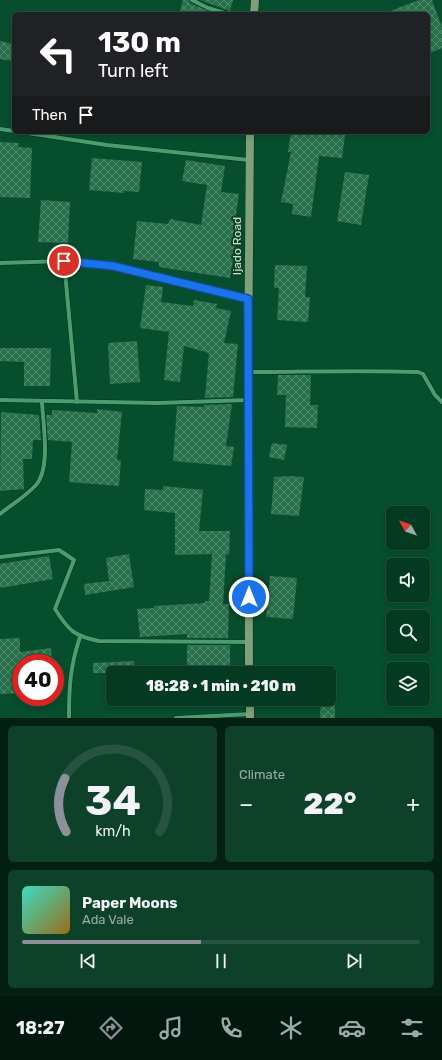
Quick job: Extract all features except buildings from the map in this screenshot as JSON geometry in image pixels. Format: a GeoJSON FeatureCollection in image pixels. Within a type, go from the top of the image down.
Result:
{"type":"FeatureCollection","features":[{"type":"Feature","properties":{"kind":"street"},"geometry":{"type":"LineString","coordinates":[[192,0],[208,8],[221,12]]}},
{"type":"Feature","properties":{"kind":"street"},"geometry":{"type":"LineString","coordinates":[[254,12],[255,0]]}},
{"type":"Feature","properties":{"kind":"street"},"geometry":{"type":"LineString","coordinates":[[0,129],[12,131]]}},
{"type":"Feature","properties":{"kind":"street"},"geometry":{"type":"LineString","coordinates":[[34,134],[107,145],[249,160]]}},
{"type":"Feature","properties":{"kind":"street","name":"Ijado Road"},"geometry":{"type":"LineString","coordinates":[[249,666],[248,299],[250,134]]}},
{"type":"Feature","properties":{"kind":"street"},"geometry":{"type":"LineString","coordinates":[[0,264],[64,261],[113,266],[248,299]]}},
{"type":"Feature","properties":{"kind":"street"},"geometry":{"type":"LineString","coordinates":[[64,261],[77,402]]}},
{"type":"Feature","properties":{"kind":"street"},"geometry":{"type":"LineString","coordinates":[[248,372],[343,372],[367,370],[418,372],[424,374],[435,395],[442,402]]}},
{"type":"Feature","properties":{"kind":"street"},"geometry":{"type":"LineString","coordinates":[[0,400],[42,402],[158,403],[248,400]]}},
{"type":"Feature","properties":{"kind":"street"},"geometry":{"type":"LineString","coordinates":[[0,514],[23,498],[37,484],[43,474],[45,463],[42,402]]}},
{"type":"Feature","properties":{"kind":"street"},"geometry":{"type":"LineString","coordinates":[[0,557],[59,550],[74,560],[55,609],[66,625],[80,637],[99,641],[249,642]]}},
{"type":"Feature","properties":{"kind":"street"},"geometry":{"type":"LineString","coordinates":[[70,718],[69,679],[73,658],[80,637]]}},
{"type":"Feature","properties":{"kind":"street"},"geometry":{"type":"LineString","coordinates":[[176,718],[250,716]]}},
{"type":"Feature","properties":{"kind":"route"},"geometry":{"type":"LineString","coordinates":[[64,261],[113,266],[248,299],[249,597]]}}]}
